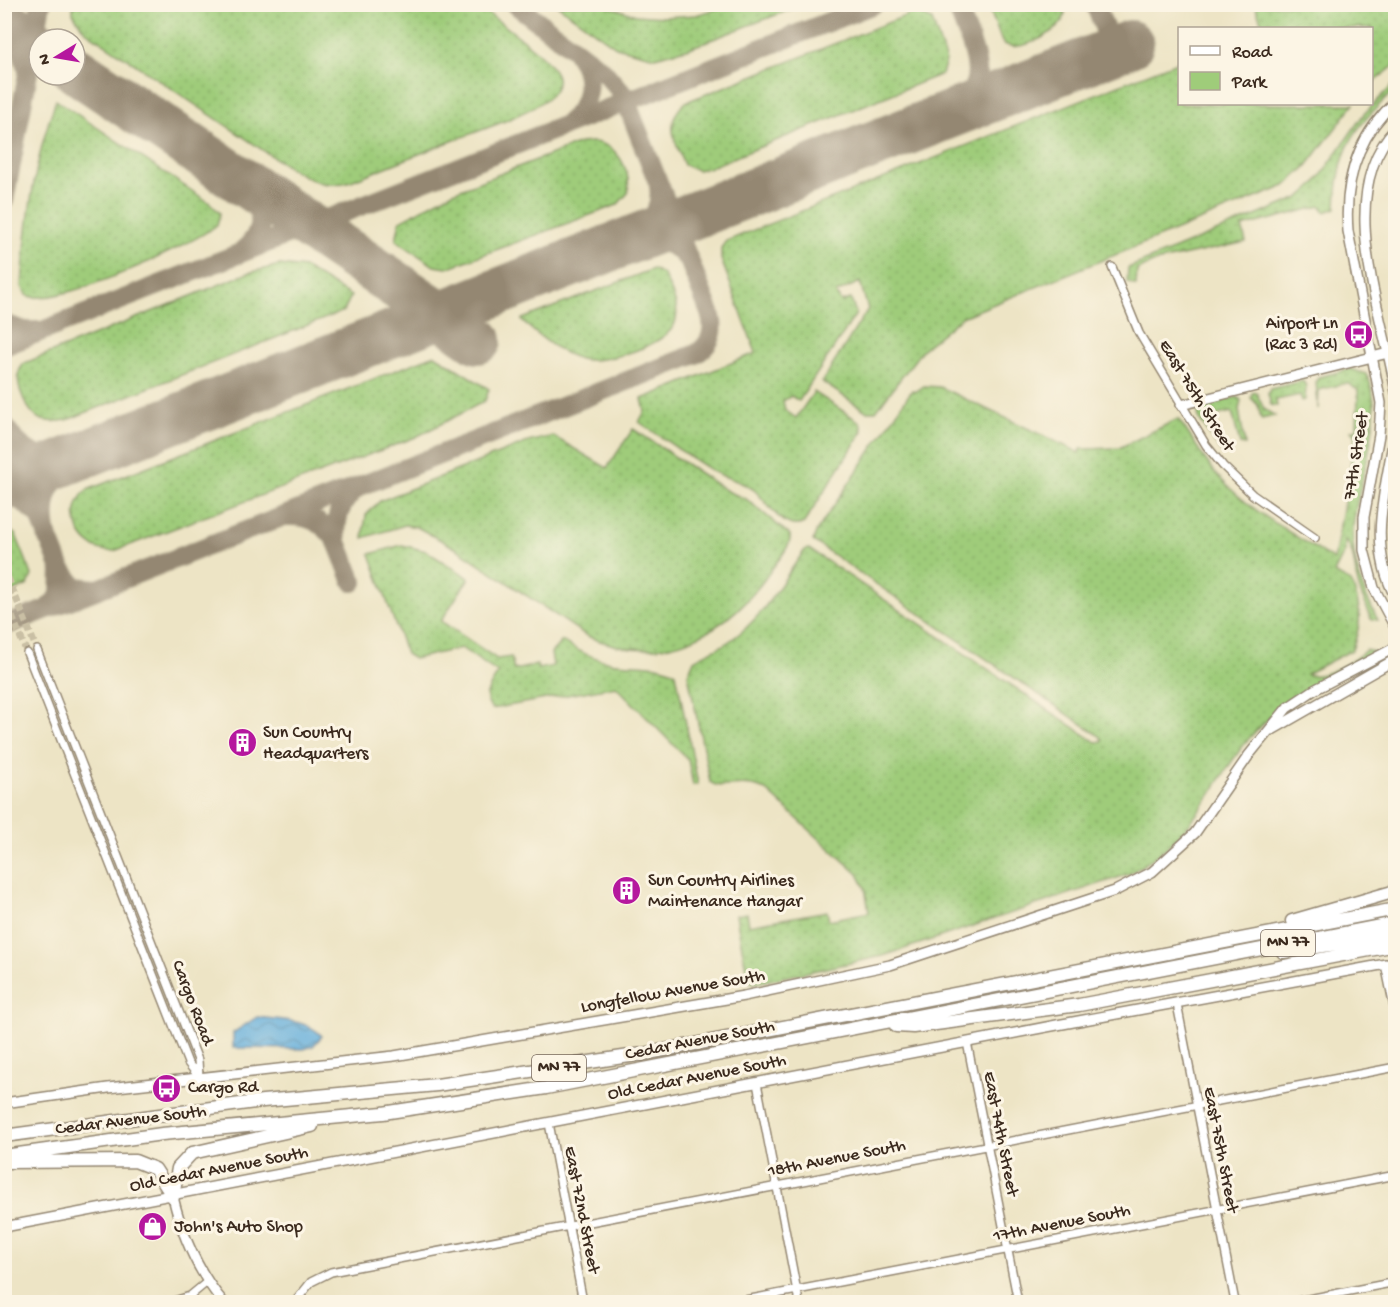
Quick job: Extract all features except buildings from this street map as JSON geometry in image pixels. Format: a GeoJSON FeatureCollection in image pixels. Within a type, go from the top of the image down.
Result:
{"type":"FeatureCollection","features":[{"type":"Feature","properties":{"kind":"highway"},"geometry":{"type":"LineString","coordinates":[[1225,940],[1395,891]]}},
{"type":"Feature","properties":{"kind":"highway","name":"Cedar Avenue South"},"geometry":{"type":"LineString","coordinates":[[4,1136],[263,1101],[437,1085],[644,1054],[1395,909]]}},
{"type":"Feature","properties":{"kind":"highway","name":"Cedar Avenue South"},"geometry":{"type":"LineString","coordinates":[[4,1156],[172,1133],[383,1113],[546,1088],[1395,923]]}},
{"type":"Feature","properties":{"kind":"highway"},"geometry":{"type":"LineString","coordinates":[[1181,964],[1395,936]]}},
{"type":"Feature","properties":{"kind":"highway"},"geometry":{"type":"LineString","coordinates":[[877,1025],[913,1027],[1078,1005],[1395,947]]}},
{"type":"Feature","properties":{"kind":"highway"},"geometry":{"type":"LineString","coordinates":[[173,1197],[182,1162],[199,1150],[383,1113]]}},
{"type":"Feature","properties":{"kind":"highway"},"geometry":{"type":"LineString","coordinates":[[4,1162],[135,1161],[155,1170],[173,1197]]}},
{"type":"Feature","properties":{"kind":"street","name":"77th Street"},"geometry":{"type":"LineString","coordinates":[[1395,101],[1380,115],[1362,144],[1349,177],[1347,208],[1348,231],[1381,394],[1381,413],[1364,517],[1364,550],[1374,588],[1395,629]]}},
{"type":"Feature","properties":{"kind":"street"},"geometry":{"type":"LineString","coordinates":[[1395,128],[1375,158],[1366,183],[1364,229],[1392,352],[1395,392]]}},
{"type":"Feature","properties":{"kind":"street","name":"East 75th Street"},"geometry":{"type":"LineString","coordinates":[[1112,267],[1139,333],[1206,446],[1236,480],[1266,505],[1315,538]]}},
{"type":"Feature","properties":{"kind":"street"},"geometry":{"type":"LineString","coordinates":[[1181,405],[1392,352]]}},
{"type":"Feature","properties":{"kind":"street","name":"77th Street"},"geometry":{"type":"LineString","coordinates":[[1395,425],[1378,537],[1383,570],[1395,598]]}},
{"type":"Feature","properties":{"kind":"street","name":"Longfellow Avenue South"},"geometry":{"type":"LineString","coordinates":[[4,1102],[199,1077],[394,1056],[744,996],[890,965],[1107,894],[1152,872],[1195,834],[1287,708],[1299,699],[1395,647]]}},
{"type":"Feature","properties":{"kind":"street","name":"Cargo Road"},"geometry":{"type":"LineString","coordinates":[[37,650],[198,1060],[199,1077]]}},
{"type":"Feature","properties":{"kind":"street","name":"Cargo Road"},"geometry":{"type":"LineString","coordinates":[[27,653],[188,1063],[199,1077]]}},
{"type":"Feature","properties":{"kind":"street","name":"Longfellow Avenue South"},"geometry":{"type":"LineString","coordinates":[[1267,733],[1395,659]]}},
{"type":"Feature","properties":{"kind":"street"},"geometry":{"type":"LineString","coordinates":[[1391,963],[1395,1012]]}},
{"type":"Feature","properties":{"kind":"street","name":"Old Cedar Avenue South"},"geometry":{"type":"LineString","coordinates":[[4,1227],[173,1197],[967,1042],[1391,963]]}},
{"type":"Feature","properties":{"kind":"street","name":"East 75th Street"},"geometry":{"type":"LineString","coordinates":[[1177,1004],[1235,1302]]}},
{"type":"Feature","properties":{"kind":"street","name":"East 74th Street"},"geometry":{"type":"LineString","coordinates":[[967,1042],[1018,1302]]}},
{"type":"Feature","properties":{"kind":"street","name":"18th Avenue South"},"geometry":{"type":"LineString","coordinates":[[295,1302],[311,1282],[331,1272],[1395,1066]]}},
{"type":"Feature","properties":{"kind":"street"},"geometry":{"type":"LineString","coordinates":[[758,1083],[799,1302]]}},
{"type":"Feature","properties":{"kind":"street","name":"East 72nd Street"},"geometry":{"type":"LineString","coordinates":[[549,1123],[583,1302]]}},
{"type":"Feature","properties":{"kind":"street","name":"17th Avenue South"},"geometry":{"type":"LineString","coordinates":[[735,1302],[1395,1175]]}},
{"type":"Feature","properties":{"kind":"street"},"geometry":{"type":"LineString","coordinates":[[173,1197],[194,1258],[207,1282],[223,1302]]}},
{"type":"Feature","properties":{"kind":"street"},"geometry":{"type":"LineString","coordinates":[[171,1302],[190,1296],[207,1282]]}},
{"type":"Feature","properties":{"kind":"street"},"geometry":{"type":"LineString","coordinates":[[1293,1302],[1395,1282]]}},
{"type":"Feature","properties":{"kind":"green space"},"geometry":{"type":"Polygon","coordinates":[[[73,5],[476,5],[545,59],[557,77],[557,84],[545,100],[502,122],[351,181],[324,183],[308,178],[285,165],[87,32],[87,27],[82,27],[73,13],[73,5]]]}},
{"type":"Feature","properties":{"kind":"green space"},"geometry":{"type":"Polygon","coordinates":[[[557,5],[604,5],[636,15],[664,17],[696,15],[729,5],[802,5],[690,48],[655,57],[616,47],[557,5]]]}},
{"type":"Feature","properties":{"kind":"green space"},"geometry":{"type":"Polygon","coordinates":[[[988,5],[1065,5],[1065,12],[1061,23],[1050,33],[1033,42],[1016,46],[1002,42],[988,5]]]}},
{"type":"Feature","properties":{"kind":"green space"},"geometry":{"type":"Polygon","coordinates":[[[1255,5],[1395,5],[1395,65],[1373,83],[1373,27],[1263,27],[1255,5]]]}},
{"type":"Feature","properties":{"kind":"green space"},"geometry":{"type":"Polygon","coordinates":[[[915,12],[932,20],[946,61],[942,74],[708,168],[697,170],[684,165],[675,140],[673,124],[679,109],[686,102],[915,12]]]}},
{"type":"Feature","properties":{"kind":"green space"},"geometry":{"type":"Polygon","coordinates":[[[1178,61],[1178,105],[1353,105],[1306,167],[1285,186],[962,317],[923,349],[876,411],[866,411],[822,382],[868,309],[860,282],[836,293],[841,302],[851,299],[856,314],[799,401],[791,396],[783,401],[785,410],[796,418],[814,392],[860,422],[863,431],[804,523],[797,525],[790,524],[776,515],[754,490],[712,471],[639,422],[645,411],[642,399],[756,353],[721,259],[721,248],[726,241],[1178,61]]]}},
{"type":"Feature","properties":{"kind":"green space"},"geometry":{"type":"Polygon","coordinates":[[[1395,83],[1395,90],[1368,116],[1350,141],[1340,170],[1336,208],[1325,212],[1321,206],[1242,227],[1246,242],[1155,262],[1137,270],[1136,286],[1127,282],[1128,268],[1299,198],[1316,183],[1363,115],[1395,83]]]}},
{"type":"Feature","properties":{"kind":"green space"},"geometry":{"type":"Polygon","coordinates":[[[56,100],[210,203],[220,213],[217,225],[153,260],[92,285],[41,297],[26,295],[22,286],[32,192],[48,123],[56,100]]]}},
{"type":"Feature","properties":{"kind":"green space"},"geometry":{"type":"Polygon","coordinates":[[[580,143],[602,144],[616,153],[625,167],[628,193],[617,205],[447,268],[434,266],[396,240],[400,221],[453,192],[580,143]]]}},
{"type":"Feature","properties":{"kind":"green space"},"geometry":{"type":"Polygon","coordinates":[[[280,265],[305,268],[351,296],[344,311],[67,420],[52,422],[38,418],[24,400],[18,375],[25,363],[248,273],[280,265]]]}},
{"type":"Feature","properties":{"kind":"green space"},"geometry":{"type":"Polygon","coordinates":[[[653,269],[664,275],[672,292],[677,310],[675,323],[670,331],[660,339],[633,352],[603,359],[580,359],[557,348],[522,321],[522,319],[653,269]]]}},
{"type":"Feature","properties":{"kind":"green space"},"geometry":{"type":"Polygon","coordinates":[[[435,355],[489,389],[485,401],[416,437],[114,551],[92,546],[79,530],[76,509],[87,490],[435,355]]]}},
{"type":"Feature","properties":{"kind":"green space"},"geometry":{"type":"Polygon","coordinates":[[[1351,369],[1366,374],[1372,390],[1374,408],[1373,429],[1355,511],[1353,540],[1359,576],[1378,620],[1371,619],[1358,585],[1351,550],[1345,540],[1345,551],[1334,573],[1351,582],[1355,591],[1359,608],[1359,623],[1355,640],[1352,650],[1306,674],[1320,675],[1346,664],[1366,650],[1374,652],[1312,687],[1269,719],[1246,743],[1202,807],[1177,838],[1158,855],[1129,874],[883,956],[761,982],[753,983],[748,980],[736,915],[747,913],[749,925],[827,911],[829,920],[869,912],[865,888],[858,874],[768,792],[752,786],[721,786],[710,782],[688,674],[694,660],[727,643],[753,621],[805,550],[809,549],[1096,742],[1103,741],[1101,737],[813,541],[816,532],[912,390],[915,392],[924,386],[940,387],[1080,453],[1081,449],[1119,448],[1178,419],[1212,469],[1230,489],[1273,522],[1334,560],[1356,434],[1351,430],[1357,430],[1358,390],[1347,383],[1319,390],[1318,409],[1316,381],[1319,377],[1351,369]]]}},
{"type":"Feature","properties":{"kind":"green space"},"geometry":{"type":"Polygon","coordinates":[[[1303,381],[1306,386],[1305,400],[1302,401],[1300,395],[1276,400],[1277,406],[1271,405],[1268,394],[1270,389],[1303,381]]]}},
{"type":"Feature","properties":{"kind":"green space"},"geometry":{"type":"Polygon","coordinates":[[[1256,392],[1264,409],[1275,416],[1261,419],[1258,405],[1251,398],[1252,393],[1256,392]]]}},
{"type":"Feature","properties":{"kind":"green space"},"geometry":{"type":"Polygon","coordinates":[[[1237,397],[1241,400],[1239,410],[1245,445],[1240,444],[1232,412],[1213,416],[1219,446],[1223,454],[1199,419],[1198,411],[1204,405],[1237,397]]]}},
{"type":"Feature","properties":{"kind":"green space"},"geometry":{"type":"Polygon","coordinates":[[[633,429],[727,491],[746,499],[790,535],[789,544],[754,593],[714,628],[691,639],[667,646],[642,649],[615,645],[587,636],[457,549],[417,527],[405,525],[363,538],[366,515],[380,501],[528,442],[553,436],[607,468],[633,429]]]}},
{"type":"Feature","properties":{"kind":"green space"},"geometry":{"type":"Polygon","coordinates":[[[5,527],[16,535],[32,575],[28,585],[5,596],[5,527]]]}},
{"type":"Feature","properties":{"kind":"green space"},"geometry":{"type":"Polygon","coordinates":[[[402,545],[426,551],[469,578],[441,621],[497,659],[511,657],[514,670],[537,665],[538,669],[553,666],[551,653],[562,641],[585,654],[604,660],[653,665],[676,673],[698,784],[693,785],[688,760],[616,686],[492,709],[487,695],[498,673],[461,648],[414,659],[406,654],[370,554],[402,545]]]}},
{"type":"Feature","properties":{"kind":"water"},"geometry":{"type":"Polygon","coordinates":[[[257,1017],[301,1023],[316,1030],[322,1036],[313,1046],[304,1049],[233,1048],[233,1033],[257,1017]]]}},
{"type":"Feature","properties":{"kind":"taxiway"},"geometry":{"type":"LineString","coordinates":[[4,6],[13,4]]}},
{"type":"Feature","properties":{"kind":"taxiway"},"geometry":{"type":"LineString","coordinates":[[4,201],[41,4]]}},
{"type":"Feature","properties":{"kind":"taxiway"},"geometry":{"type":"LineString","coordinates":[[4,626],[696,354],[705,346],[712,331],[710,313],[623,94],[603,71],[515,4]]}},
{"type":"Feature","properties":{"kind":"taxiway"},"geometry":{"type":"LineString","coordinates":[[4,346],[874,4]]}},
{"type":"Feature","properties":{"kind":"taxiway"},"geometry":{"type":"LineString","coordinates":[[931,121],[967,98],[974,85],[977,72],[971,42],[956,4]]}},
{"type":"Feature","properties":{"kind":"taxiway"},"geometry":{"type":"LineString","coordinates":[[1095,4],[1113,50]]}},
{"type":"Feature","properties":{"kind":"taxiway"},"geometry":{"type":"LineString","coordinates":[[4,23],[19,40],[26,65]]}},
{"type":"Feature","properties":{"kind":"taxiway"},"geometry":{"type":"LineString","coordinates":[[568,123],[581,108],[587,90],[586,72],[577,53]]}},
{"type":"Feature","properties":{"kind":"taxiway"},"geometry":{"type":"LineString","coordinates":[[87,79],[102,87]]}},
{"type":"Feature","properties":{"kind":"taxiway"},"geometry":{"type":"LineString","coordinates":[[227,171],[253,199],[260,220],[258,231],[241,252]]}},
{"type":"Feature","properties":{"kind":"taxiway"},"geometry":{"type":"LineString","coordinates":[[659,186],[657,208],[647,225],[631,237],[611,247],[652,240],[671,245],[688,259]]}},
{"type":"Feature","properties":{"kind":"taxiway"},"geometry":{"type":"LineString","coordinates":[[261,195],[293,213],[324,218]]}},
{"type":"Feature","properties":{"kind":"taxiway"},"geometry":{"type":"LineString","coordinates":[[4,324],[25,331],[40,331]]}},
{"type":"Feature","properties":{"kind":"taxiway"},"geometry":{"type":"LineString","coordinates":[[4,425],[15,440],[39,456],[65,457],[110,445],[80,461],[57,479],[45,503],[48,539]]}},
{"type":"Feature","properties":{"kind":"taxiway"},"geometry":{"type":"LineString","coordinates":[[7,433],[61,569]]}},
{"type":"Feature","properties":{"kind":"taxiway"},"geometry":{"type":"LineString","coordinates":[[289,516],[304,517],[317,522],[328,530],[337,542],[336,527],[339,513],[345,500],[356,489]]}},
{"type":"Feature","properties":{"kind":"taxiway"},"geometry":{"type":"LineString","coordinates":[[4,495],[22,501],[37,514]]}},
{"type":"Feature","properties":{"kind":"taxiway"},"geometry":{"type":"LineString","coordinates":[[337,542],[353,582]]}},
{"type":"Feature","properties":{"kind":"taxiway"},"geometry":{"type":"LineString","coordinates":[[47,609],[60,596],[61,569],[75,587],[96,589]]}},
{"type":"Feature","properties":{"kind":"runway"},"geometry":{"type":"LineString","coordinates":[[4,21],[27,37]]}},
{"type":"Feature","properties":{"kind":"runway"},"geometry":{"type":"LineString","coordinates":[[4,486],[1130,44]]}},
{"type":"Feature","properties":{"kind":"runway"},"geometry":{"type":"LineString","coordinates":[[87,77],[478,340]]}},
{"type":"Feature","properties":{"kind":"tunnel"},"geometry":{"type":"LineString","coordinates":[[4,568],[37,650]]}},
{"type":"Feature","properties":{"kind":"tunnel"},"geometry":{"type":"LineString","coordinates":[[4,597],[27,653]]}},
{"type":"Feature","properties":{"kind":"place","name":"Airport Ln (Rac 3 Rd)"},"geometry":{"type":"Point","coordinates":[1359,334]}},
{"type":"Feature","properties":{"kind":"place","name":"Sun Country Headquarters"},"geometry":{"type":"Point","coordinates":[242,743]}},
{"type":"Feature","properties":{"kind":"place","name":"Sun Country Airlines Maintenance Hangar"},"geometry":{"type":"Point","coordinates":[627,891]}},
{"type":"Feature","properties":{"kind":"place","name":"Cargo Rd"},"geometry":{"type":"Point","coordinates":[167,1088]}},
{"type":"Feature","properties":{"kind":"place","name":"John's Auto Shop"},"geometry":{"type":"Point","coordinates":[153,1227]}}]}
